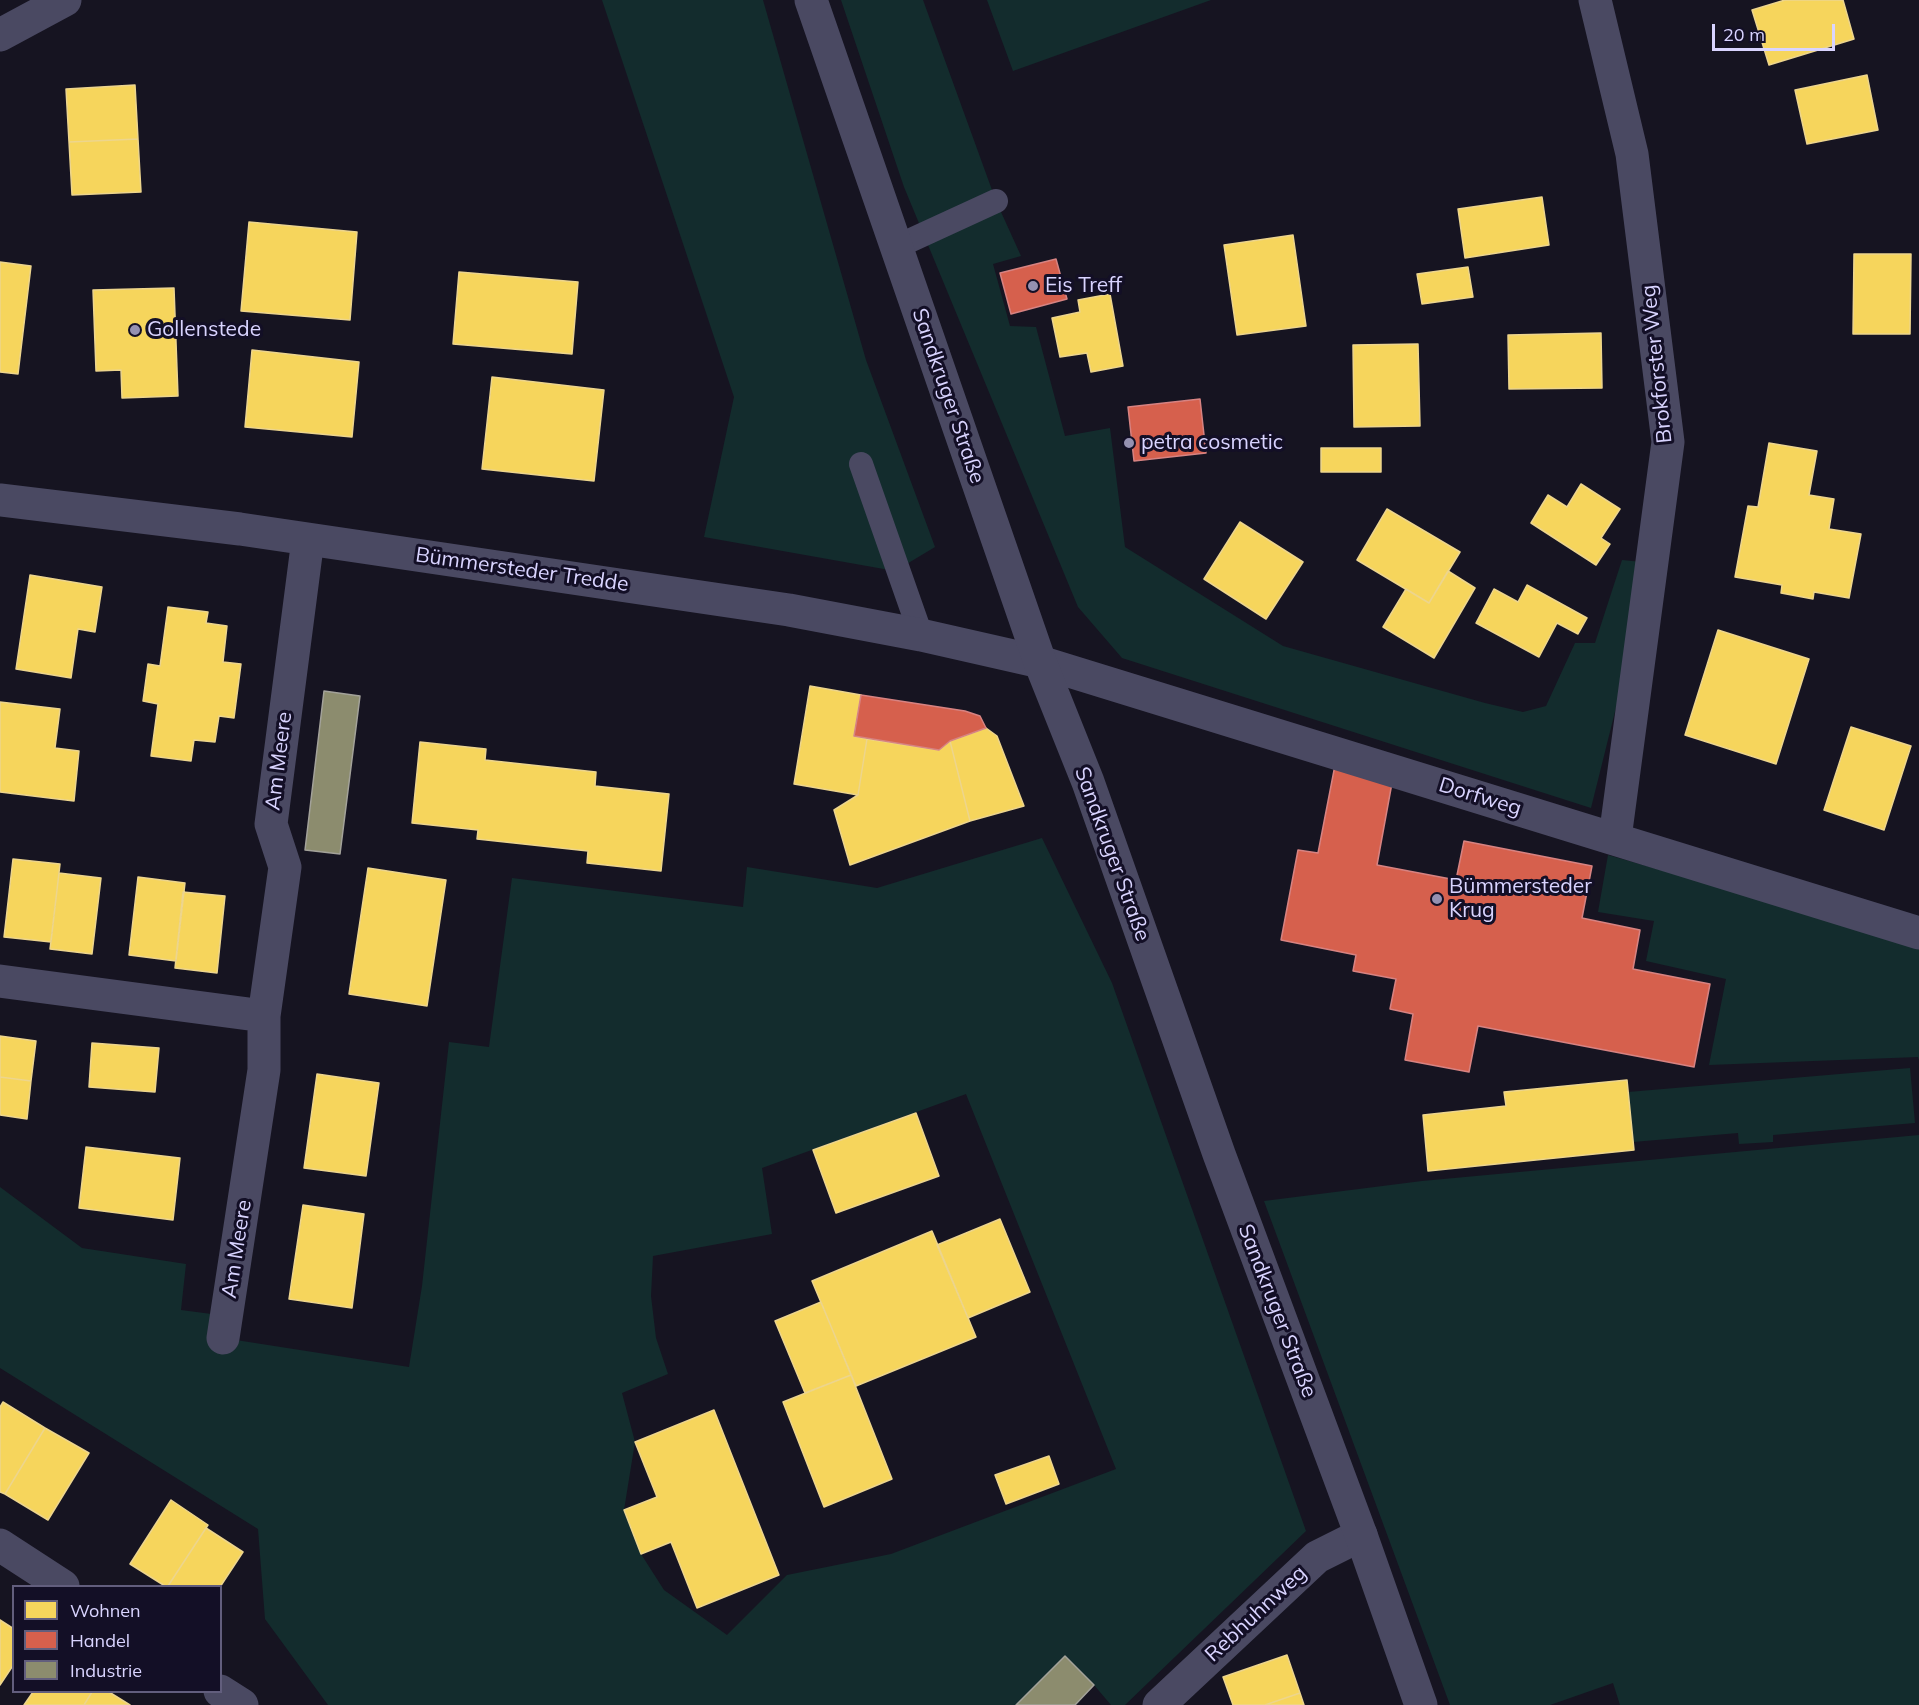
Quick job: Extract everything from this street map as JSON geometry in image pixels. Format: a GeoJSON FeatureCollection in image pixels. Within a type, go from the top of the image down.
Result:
{"type":"FeatureCollection","features":[{"type":"Feature","properties":{"kind":"street"},"geometry":{"type":"LineString","coordinates":[[0,35],[65,0]]}},
{"type":"Feature","properties":{"kind":"street","name":"Sandkruger Straße"},"geometry":{"type":"LineString","coordinates":[[811,0],[1040,662],[1088,782],[1219,1154],[1361,1535],[1421,1705]]}},
{"type":"Feature","properties":{"kind":"street","name":"Brokforster Weg"},"geometry":{"type":"LineString","coordinates":[[1595,0],[1632,154],[1668,442],[1615,838]]}},
{"type":"Feature","properties":{"kind":"street","name":"Bümmersteder Tredde"},"geometry":{"type":"LineString","coordinates":[[0,500],[230,528],[789,610],[921,635],[1040,662]]}},
{"type":"Feature","properties":{"kind":"street","name":"Am Meere"},"geometry":{"type":"LineString","coordinates":[[223,1338],[264,1070],[264,1016],[285,867],[271,824],[308,539]]}},
{"type":"Feature","properties":{"kind":"street","name":"Dorfweg"},"geometry":{"type":"LineString","coordinates":[[1040,662],[1919,933]]}},
{"type":"Feature","properties":{"kind":"street"},"geometry":{"type":"LineString","coordinates":[[0,981],[264,1016]]}},
{"type":"Feature","properties":{"kind":"street","name":"Rebhuhnweg"},"geometry":{"type":"LineString","coordinates":[[1159,1705],[1317,1557],[1361,1535]]}},
{"type":"Feature","properties":{"kind":"street"},"geometry":{"type":"LineString","coordinates":[[0,1545],[60,1585]]}},
{"type":"Feature","properties":{"kind":"street"},"geometry":{"type":"LineString","coordinates":[[222,1691],[242,1705]]}},
{"type":"Feature","properties":{"kind":"lane"},"geometry":{"type":"LineString","coordinates":[[896,247],[996,201]]}},
{"type":"Feature","properties":{"kind":"lane"},"geometry":{"type":"LineString","coordinates":[[861,464],[921,635]]}},
{"type":"Feature","properties":{"kind":"green space"},"geometry":{"type":"Polygon","coordinates":[[[602,0],[763,0],[866,360],[935,547],[895,571],[704,537],[734,397],[602,0]]]}},
{"type":"Feature","properties":{"kind":"green space"},"geometry":{"type":"Polygon","coordinates":[[[841,0],[923,0],[996,201],[1021,256],[993,264],[1010,326],[1036,327],[1065,436],[1110,428],[1125,547],[1283,646],[1523,712],[1546,706],[1575,643],[1595,643],[1622,560],[1652,563],[1591,808],[1122,658],[1078,607],[904,187],[841,0]]]}},
{"type":"Feature","properties":{"kind":"green space"},"geometry":{"type":"Polygon","coordinates":[[[987,0],[1211,0],[1013,71],[987,0]]]}},
{"type":"Feature","properties":{"kind":"green space"},"geometry":{"type":"Polygon","coordinates":[[[1042,838],[1112,983],[1306,1531],[1125,1705],[1111,1705],[1065,1656],[1016,1705],[328,1705],[265,1619],[258,1529],[0,1368],[0,1187],[82,1248],[186,1264],[181,1310],[227,1316],[223,1338],[409,1367],[422,1286],[449,1042],[489,1047],[512,878],[743,907],[747,867],[877,888],[1042,838]],[[966,1094],[762,1168],[772,1234],[653,1256],[651,1296],[656,1338],[668,1374],[622,1393],[635,1442],[624,1510],[641,1554],[664,1590],[727,1635],[787,1575],[891,1554],[1116,1469],[966,1094]]]}},
{"type":"Feature","properties":{"kind":"green space"},"geometry":{"type":"Polygon","coordinates":[[[1608,855],[1919,943],[1919,1060],[1918,1057],[1709,1065],[1726,979],[1646,961],[1654,921],[1598,912],[1608,855]]]}},
{"type":"Feature","properties":{"kind":"green space"},"geometry":{"type":"Polygon","coordinates":[[[1910,1068],[1915,1123],[1773,1135],[1773,1142],[1739,1144],[1738,1133],[1633,1142],[1628,1092],[1910,1068]]]}},
{"type":"Feature","properties":{"kind":"green space"},"geometry":{"type":"Polygon","coordinates":[[[1919,1135],[1919,1705],[1620,1705],[1613,1683],[1550,1705],[1450,1705],[1264,1201],[1422,1181],[1919,1135]]]}},
{"type":"Feature","properties":{"kind":"building: Wohnen"},"geometry":{"type":"Polygon","coordinates":[[[1785,0],[1843,0],[1854,39],[1769,65],[1752,10],[1785,0]]]}},
{"type":"Feature","properties":{"kind":"building: Wohnen"},"geometry":{"type":"Polygon","coordinates":[[[1867,75],[1878,130],[1807,144],[1795,90],[1867,75]]]}},
{"type":"Feature","properties":{"kind":"building: Wohnen"},"geometry":{"type":"Polygon","coordinates":[[[135,85],[138,139],[69,142],[66,89],[135,85]]]}},
{"type":"Feature","properties":{"kind":"building: Wohnen"},"geometry":{"type":"Polygon","coordinates":[[[138,139],[141,192],[72,195],[69,142],[138,139]]]}},
{"type":"Feature","properties":{"kind":"building: Wohnen"},"geometry":{"type":"Polygon","coordinates":[[[1542,197],[1549,245],[1465,258],[1458,209],[1542,197]]]}},
{"type":"Feature","properties":{"kind":"building: Wohnen"},"geometry":{"type":"Polygon","coordinates":[[[249,222],[357,232],[350,320],[241,311],[249,222]]]}},
{"type":"Feature","properties":{"kind":"building: Wohnen"},"geometry":{"type":"Polygon","coordinates":[[[1293,235],[1306,326],[1237,335],[1224,245],[1293,235]]]}},
{"type":"Feature","properties":{"kind":"building: Wohnen"},"geometry":{"type":"Polygon","coordinates":[[[1854,254],[1911,254],[1910,334],[1853,334],[1854,254]]]}},
{"type":"Feature","properties":{"kind":"building: Wohnen"},"geometry":{"type":"Polygon","coordinates":[[[0,262],[31,266],[18,374],[0,372],[0,262]]]}},
{"type":"Feature","properties":{"kind":"building: Wohnen"},"geometry":{"type":"Polygon","coordinates":[[[1468,267],[1473,297],[1422,304],[1417,274],[1468,267]]]}},
{"type":"Feature","properties":{"kind":"building: Wohnen"},"geometry":{"type":"Polygon","coordinates":[[[459,272],[578,282],[572,354],[453,344],[459,272]]]}},
{"type":"Feature","properties":{"kind":"building: Wohnen","name":"Gollenstede"},"geometry":{"type":"Polygon","coordinates":[[[174,288],[178,396],[122,398],[121,370],[96,371],[93,290],[174,288]]]}},
{"type":"Feature","properties":{"kind":"building: Wohnen"},"geometry":{"type":"Polygon","coordinates":[[[1110,294],[1123,366],[1091,372],[1087,353],[1060,357],[1052,318],[1080,312],[1078,300],[1110,294]]]}},
{"type":"Feature","properties":{"kind":"building: Wohnen"},"geometry":{"type":"Polygon","coordinates":[[[1601,333],[1602,388],[1509,389],[1508,335],[1601,333]]]}},
{"type":"Feature","properties":{"kind":"building: Wohnen"},"geometry":{"type":"Polygon","coordinates":[[[1418,344],[1420,426],[1354,427],[1353,345],[1418,344]]]}},
{"type":"Feature","properties":{"kind":"building: Wohnen"},"geometry":{"type":"Polygon","coordinates":[[[252,350],[359,362],[352,437],[245,427],[252,350]]]}},
{"type":"Feature","properties":{"kind":"building: Wohnen"},"geometry":{"type":"Polygon","coordinates":[[[492,377],[604,390],[594,481],[482,469],[492,377]]]}},
{"type":"Feature","properties":{"kind":"building: Wohnen"},"geometry":{"type":"Polygon","coordinates":[[[1769,443],[1817,451],[1809,495],[1834,499],[1829,529],[1861,534],[1849,598],[1814,592],[1813,599],[1781,593],[1782,585],[1735,577],[1748,506],[1758,507],[1769,443]]]}},
{"type":"Feature","properties":{"kind":"building: Wohnen"},"geometry":{"type":"Polygon","coordinates":[[[1321,448],[1381,448],[1381,472],[1321,472],[1321,448]]]}},
{"type":"Feature","properties":{"kind":"building: Wohnen"},"geometry":{"type":"Polygon","coordinates":[[[1581,484],[1620,509],[1601,538],[1610,544],[1596,565],[1531,523],[1548,495],[1567,507],[1581,484]]]}},
{"type":"Feature","properties":{"kind":"building: Wohnen"},"geometry":{"type":"Polygon","coordinates":[[[1387,509],[1460,552],[1429,603],[1357,560],[1387,509]]]}},
{"type":"Feature","properties":{"kind":"building: Wohnen"},"geometry":{"type":"Polygon","coordinates":[[[1240,522],[1303,562],[1266,619],[1204,579],[1240,522]]]}},
{"type":"Feature","properties":{"kind":"building: Wohnen"},"geometry":{"type":"Polygon","coordinates":[[[1448,571],[1475,588],[1434,658],[1383,627],[1406,589],[1429,603],[1448,571]]]}},
{"type":"Feature","properties":{"kind":"building: Wohnen"},"geometry":{"type":"Polygon","coordinates":[[[30,575],[102,587],[95,632],[78,629],[71,678],[16,669],[30,575]]]}},
{"type":"Feature","properties":{"kind":"building: Wohnen"},"geometry":{"type":"Polygon","coordinates":[[[1527,585],[1587,618],[1578,634],[1557,623],[1539,657],[1476,623],[1494,589],[1518,602],[1527,585]]]}},
{"type":"Feature","properties":{"kind":"building: Wohnen"},"geometry":{"type":"Polygon","coordinates":[[[168,607],[208,612],[206,623],[227,626],[223,662],[241,664],[234,718],[219,716],[215,742],[194,740],[191,761],[151,756],[158,704],[143,701],[148,664],[160,666],[168,607]]]}},
{"type":"Feature","properties":{"kind":"building: Wohnen"},"geometry":{"type":"Polygon","coordinates":[[[1718,630],[1809,659],[1776,764],[1685,735],[1718,630]]]}},
{"type":"Feature","properties":{"kind":"building: Wohnen"},"geometry":{"type":"Polygon","coordinates":[[[810,686],[861,695],[854,736],[867,739],[858,795],[794,784],[810,686]]]}},
{"type":"Feature","properties":{"kind":"building: Wohnen"},"geometry":{"type":"Polygon","coordinates":[[[0,702],[60,709],[55,748],[79,751],[74,801],[0,792],[0,702]]]}},
{"type":"Feature","properties":{"kind":"building: Wohnen"},"geometry":{"type":"Polygon","coordinates":[[[1851,727],[1911,746],[1884,830],[1824,810],[1851,727]]]}},
{"type":"Feature","properties":{"kind":"building: Wohnen"},"geometry":{"type":"Polygon","coordinates":[[[986,728],[997,736],[1024,806],[970,821],[950,741],[986,728]]]}},
{"type":"Feature","properties":{"kind":"building: Wohnen"},"geometry":{"type":"Polygon","coordinates":[[[867,739],[939,750],[950,741],[970,821],[850,865],[834,810],[858,795],[867,739]]]}},
{"type":"Feature","properties":{"kind":"building: Wohnen"},"geometry":{"type":"Polygon","coordinates":[[[420,742],[486,749],[485,760],[596,772],[595,786],[669,794],[661,871],[587,863],[588,851],[477,839],[478,830],[412,823],[420,742]]]}},
{"type":"Feature","properties":{"kind":"building: Wohnen"},"geometry":{"type":"Polygon","coordinates":[[[13,859],[60,864],[51,942],[4,937],[13,859]]]}},
{"type":"Feature","properties":{"kind":"building: Wohnen"},"geometry":{"type":"Polygon","coordinates":[[[368,868],[446,880],[427,1006],[349,994],[368,868]]]}},
{"type":"Feature","properties":{"kind":"building: Wohnen"},"geometry":{"type":"Polygon","coordinates":[[[59,873],[101,878],[92,954],[50,949],[59,873]]]}},
{"type":"Feature","properties":{"kind":"building: Wohnen"},"geometry":{"type":"Polygon","coordinates":[[[138,877],[185,883],[176,961],[129,955],[138,877]]]}},
{"type":"Feature","properties":{"kind":"building: Wohnen"},"geometry":{"type":"Polygon","coordinates":[[[183,892],[225,896],[217,973],[175,968],[183,892]]]}},
{"type":"Feature","properties":{"kind":"building: Wohnen"},"geometry":{"type":"Polygon","coordinates":[[[0,1036],[36,1041],[31,1081],[0,1077],[0,1036]]]}},
{"type":"Feature","properties":{"kind":"building: Wohnen"},"geometry":{"type":"Polygon","coordinates":[[[92,1043],[159,1048],[155,1092],[89,1087],[92,1043]]]}},
{"type":"Feature","properties":{"kind":"building: Wohnen"},"geometry":{"type":"Polygon","coordinates":[[[317,1074],[379,1083],[366,1176],[304,1168],[317,1074]]]}},
{"type":"Feature","properties":{"kind":"building: Wohnen"},"geometry":{"type":"Polygon","coordinates":[[[0,1077],[31,1081],[27,1119],[0,1115],[0,1077]]]}},
{"type":"Feature","properties":{"kind":"building: Wohnen"},"geometry":{"type":"Polygon","coordinates":[[[1627,1080],[1634,1150],[1428,1171],[1423,1115],[1506,1106],[1504,1092],[1627,1080]]]}},
{"type":"Feature","properties":{"kind":"building: Wohnen"},"geometry":{"type":"Polygon","coordinates":[[[916,1113],[939,1176],[836,1213],[813,1150],[916,1113]]]}},
{"type":"Feature","properties":{"kind":"building: Wohnen"},"geometry":{"type":"Polygon","coordinates":[[[86,1147],[180,1158],[173,1220],[79,1208],[86,1147]]]}},
{"type":"Feature","properties":{"kind":"building: Wohnen"},"geometry":{"type":"Polygon","coordinates":[[[303,1205],[364,1214],[352,1308],[289,1299],[303,1205]]]}},
{"type":"Feature","properties":{"kind":"building: Wohnen"},"geometry":{"type":"Polygon","coordinates":[[[1000,1219],[1030,1292],[968,1318],[937,1245],[1000,1219]]]}},
{"type":"Feature","properties":{"kind":"building: Wohnen"},"geometry":{"type":"Polygon","coordinates":[[[932,1231],[976,1337],[856,1386],[812,1281],[932,1231]]]}},
{"type":"Feature","properties":{"kind":"building: Wohnen"},"geometry":{"type":"Polygon","coordinates":[[[821,1302],[851,1375],[805,1393],[775,1321],[821,1302]]]}},
{"type":"Feature","properties":{"kind":"building: Wohnen"},"geometry":{"type":"Polygon","coordinates":[[[851,1375],[892,1479],[824,1507],[783,1402],[851,1375]]]}},
{"type":"Feature","properties":{"kind":"building: Wohnen"},"geometry":{"type":"Polygon","coordinates":[[[3,1402],[45,1428],[5,1494],[0,1492],[0,1407],[3,1402]]]}},
{"type":"Feature","properties":{"kind":"building: Wohnen"},"geometry":{"type":"Polygon","coordinates":[[[714,1410],[779,1575],[697,1608],[671,1542],[641,1554],[624,1510],[657,1497],[635,1442],[714,1410]]]}},
{"type":"Feature","properties":{"kind":"building: Wohnen"},"geometry":{"type":"Polygon","coordinates":[[[45,1428],[89,1453],[48,1520],[5,1494],[45,1428]]]}},
{"type":"Feature","properties":{"kind":"building: Wohnen"},"geometry":{"type":"Polygon","coordinates":[[[1049,1456],[1059,1484],[1006,1504],[995,1475],[1049,1456]]]}},
{"type":"Feature","properties":{"kind":"building: Wohnen"},"geometry":{"type":"Polygon","coordinates":[[[171,1500],[208,1525],[169,1585],[163,1585],[130,1564],[171,1500]]]}},
{"type":"Feature","properties":{"kind":"building: Wohnen"},"geometry":{"type":"Polygon","coordinates":[[[206,1528],[243,1552],[221,1585],[169,1585],[206,1528]]]}},
{"type":"Feature","properties":{"kind":"building: Wohnen"},"geometry":{"type":"Polygon","coordinates":[[[0,1620],[12,1628],[12,1667],[0,1685],[0,1620]]]}},
{"type":"Feature","properties":{"kind":"building: Wohnen"},"geometry":{"type":"Polygon","coordinates":[[[1287,1655],[1300,1693],[1265,1705],[1233,1705],[1223,1677],[1287,1655]]]}},
{"type":"Feature","properties":{"kind":"building: Wohnen"},"geometry":{"type":"Polygon","coordinates":[[[32,1693],[91,1693],[84,1705],[24,1705],[32,1693]]]}},
{"type":"Feature","properties":{"kind":"building: Wohnen"},"geometry":{"type":"Polygon","coordinates":[[[91,1693],[111,1693],[130,1705],[84,1705],[91,1693]]]}},
{"type":"Feature","properties":{"kind":"building: Wohnen"},"geometry":{"type":"Polygon","coordinates":[[[1300,1693],[1304,1705],[1265,1705],[1300,1693]]]}},
{"type":"Feature","properties":{"kind":"building: Handel","name":"Eis Treff"},"geometry":{"type":"Polygon","coordinates":[[[1056,259],[1067,299],[1011,314],[1000,273],[1056,259]]]}},
{"type":"Feature","properties":{"kind":"building: Handel"},"geometry":{"type":"Polygon","coordinates":[[[1200,399],[1206,453],[1134,461],[1128,407],[1200,399]]]}},
{"type":"Feature","properties":{"kind":"building: Handel"},"geometry":{"type":"Polygon","coordinates":[[[861,695],[965,711],[980,716],[986,728],[950,741],[939,750],[854,736],[861,695]]]}},
{"type":"Feature","properties":{"kind":"building: Handel","name":"Bümmersteder Krug"},"geometry":{"type":"Polygon","coordinates":[[[1336,760],[1394,772],[1377,865],[1456,880],[1464,841],[1592,866],[1582,918],[1640,930],[1633,969],[1710,984],[1694,1067],[1478,1026],[1469,1072],[1405,1060],[1413,1014],[1390,1009],[1396,979],[1353,971],[1356,955],[1281,940],[1298,850],[1318,853],[1336,760]]]}},
{"type":"Feature","properties":{"kind":"building: Industrie"},"geometry":{"type":"Polygon","coordinates":[[[324,691],[360,696],[340,854],[305,850],[324,691]]]}},
{"type":"Feature","properties":{"kind":"building: Industrie"},"geometry":{"type":"Polygon","coordinates":[[[1065,1656],[1094,1685],[1075,1705],[1016,1705],[1065,1656]]]}},
{"type":"Feature","properties":{"kind":"place","name":"Eis Treff"},"geometry":{"type":"Point","coordinates":[1033,286]}},
{"type":"Feature","properties":{"kind":"place","name":"Gollenstede"},"geometry":{"type":"Point","coordinates":[135,330]}},
{"type":"Feature","properties":{"kind":"place","name":"petra cosmetic"},"geometry":{"type":"Point","coordinates":[1129,443]}},
{"type":"Feature","properties":{"kind":"place","name":"Bümmersteder Krug"},"geometry":{"type":"Point","coordinates":[1437,899]}}]}
